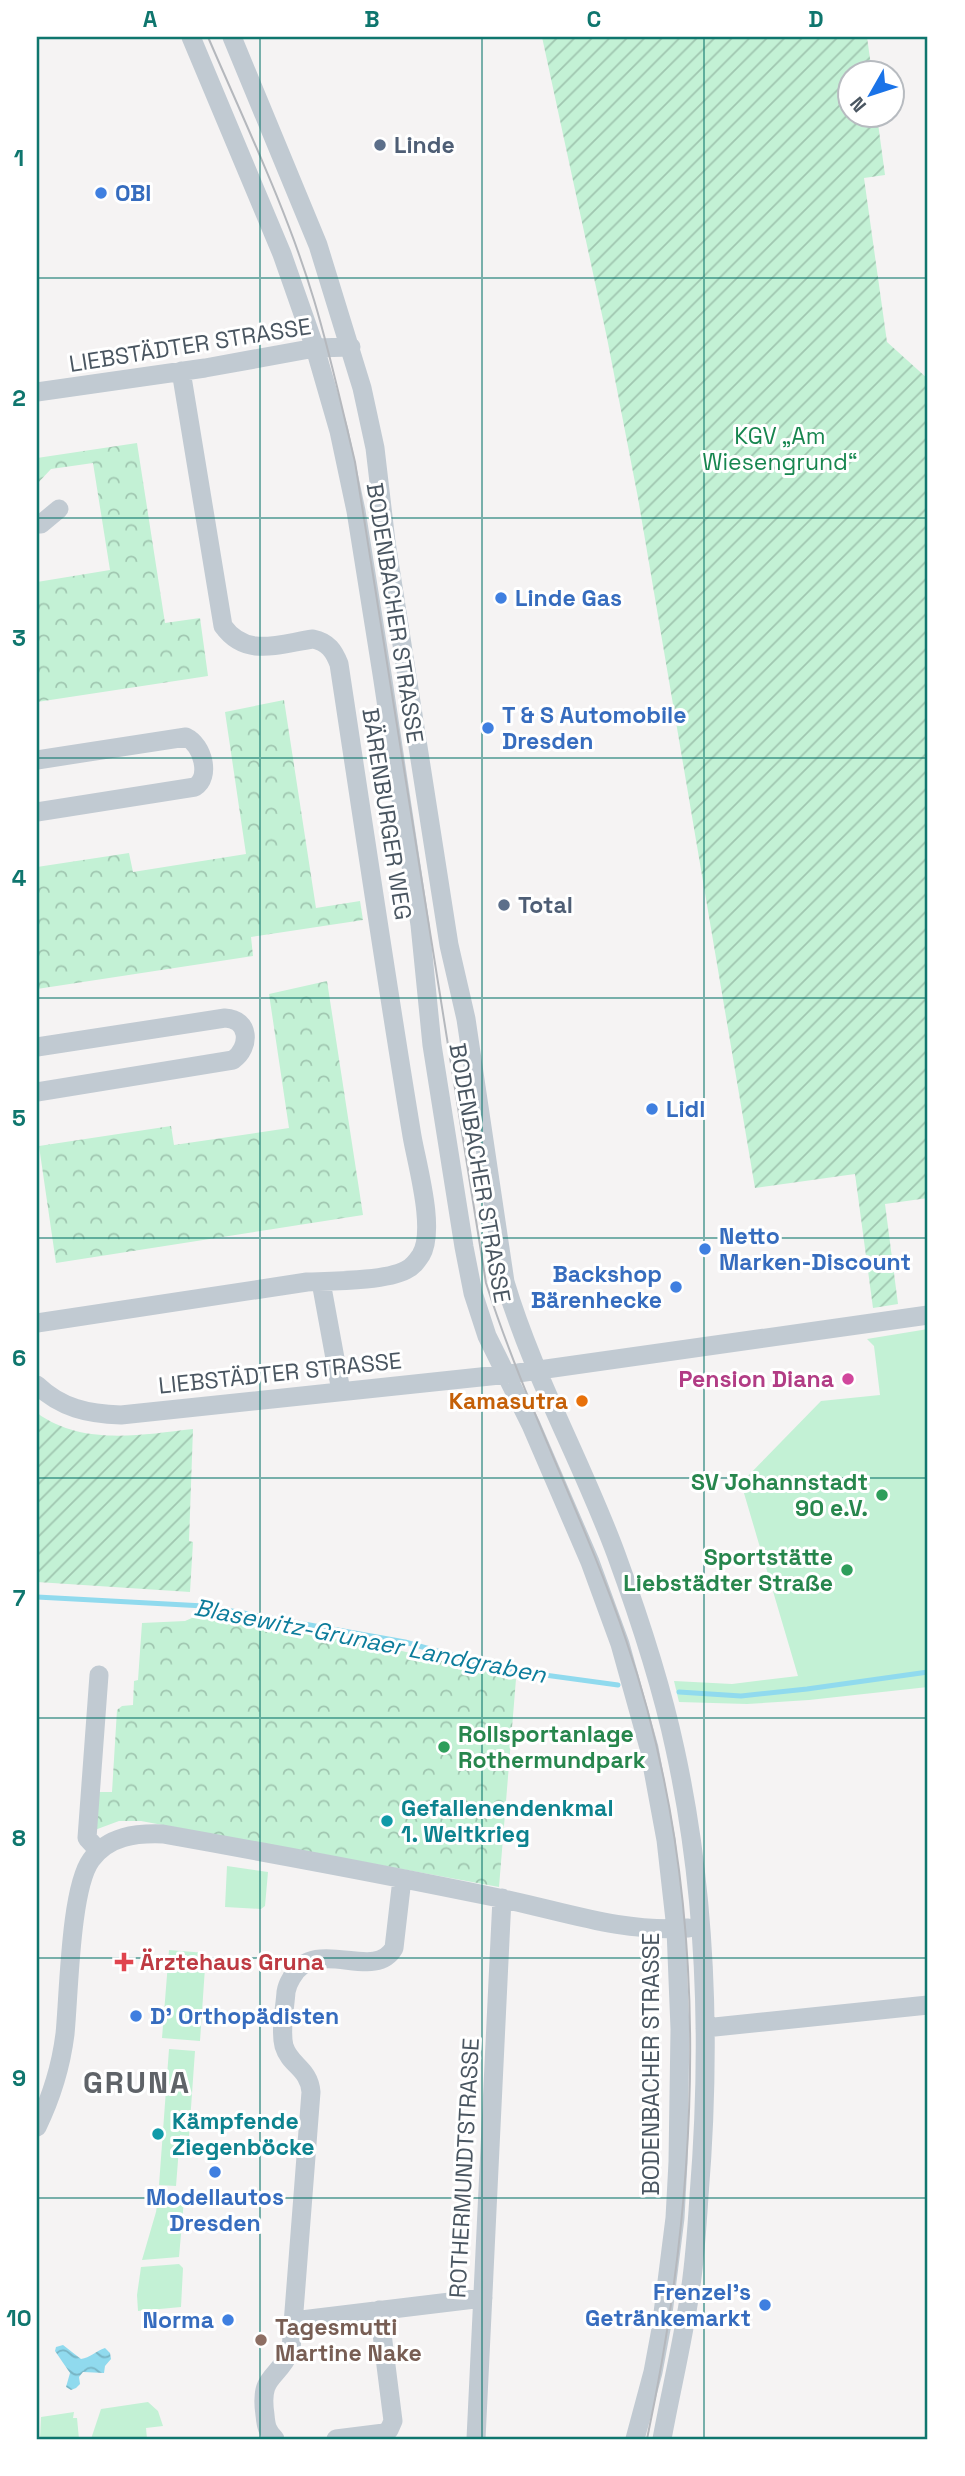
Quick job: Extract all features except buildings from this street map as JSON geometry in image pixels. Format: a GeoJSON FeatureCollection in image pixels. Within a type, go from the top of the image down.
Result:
{"type":"FeatureCollection","features":[{"type":"Feature","properties":{"kind":"street","name":"BODENBACHER STRASSE"},"geometry":{"type":"LineString","coordinates":[[191,37],[282,254],[315,348],[339,432],[358,525],[420,925],[432,1045],[469,1274],[487,1336],[531,1425],[590,1562],[620,1644],[649,1748],[666,1840],[676,1929],[680,2029],[678,2143],[675,2218],[661,2329],[653,2372],[635,2439]]}},
{"type":"Feature","properties":{"kind":"street","name":"BODENBACHER STRASSE"},"geometry":{"type":"LineString","coordinates":[[232,37],[318,245],[351,347],[375,448],[386,542],[449,945],[466,1019],[505,1282],[537,1371],[561,1420],[615,1553],[655,1674],[675,1748],[692,1842],[705,2028],[704,2134],[694,2263],[662,2439]]}},
{"type":"Feature","properties":{"kind":"street","name":"LIEBSTÄDTER STRASSE"},"geometry":{"type":"LineString","coordinates":[[37,392],[315,348],[351,347]]}},
{"type":"Feature","properties":{"kind":"street","name":"BÄRENBURGER WEG"},"geometry":{"type":"LineString","coordinates":[[37,1323],[403,1272],[412,1267],[426,1243],[423,1199],[339,664],[334,651],[321,641],[313,639],[242,645],[232,638],[223,626],[181,371]]}},
{"type":"Feature","properties":{"kind":"street"},"geometry":{"type":"LineString","coordinates":[[37,524],[41,524],[59,509]]}},
{"type":"Feature","properties":{"kind":"street"},"geometry":{"type":"LineString","coordinates":[[37,760],[186,737],[194,740],[199,748],[204,776],[201,783],[195,787],[37,812]]}},
{"type":"Feature","properties":{"kind":"street"},"geometry":{"type":"LineString","coordinates":[[37,1046],[225,1018],[233,1018],[239,1023],[244,1030],[246,1045],[233,1060],[37,1092]]}},
{"type":"Feature","properties":{"kind":"street"},"geometry":{"type":"LineString","coordinates":[[321,1282],[341,1391]]}},
{"type":"Feature","properties":{"kind":"street","name":"LIEBSTÄDTER STRASSE"},"geometry":{"type":"LineString","coordinates":[[37,1385],[60,1403],[74,1409],[97,1415],[121,1415],[506,1375],[928,1315]]}},
{"type":"Feature","properties":{"kind":"street"},"geometry":{"type":"LineString","coordinates":[[99,1675],[87,1838],[99,1851]]}},
{"type":"Feature","properties":{"kind":"street"},"geometry":{"type":"LineString","coordinates":[[37,2127],[54,2083],[64,2038],[76,1903],[89,1862],[99,1851],[120,1838],[143,1834],[163,1835],[502,1898],[613,1925],[676,1929],[700,1927]]}},
{"type":"Feature","properties":{"kind":"street"},"geometry":{"type":"LineString","coordinates":[[275,2439],[267,2431],[262,2395],[267,2382],[286,2362],[291,2350],[311,2092],[310,2081],[292,2061],[284,2047],[286,1986],[297,1968],[312,1960],[332,1958],[376,1962],[390,1955],[394,1948],[402,1880]]}},
{"type":"Feature","properties":{"kind":"street","name":"ROTHERMUNDTSTRASSE"},"geometry":{"type":"LineString","coordinates":[[476,2439],[502,1898]]}},
{"type":"Feature","properties":{"kind":"street"},"geometry":{"type":"LineString","coordinates":[[705,2028],[928,2005]]}},
{"type":"Feature","properties":{"kind":"street"},"geometry":{"type":"LineString","coordinates":[[293,2321],[483,2298]]}},
{"type":"Feature","properties":{"kind":"street"},"geometry":{"type":"LineString","coordinates":[[336,2439],[390,2430],[393,2421],[379,2311]]}},
{"type":"Feature","properties":{"kind":"green space","name":"KGV „Am Wiesengrund“"},"geometry":{"type":"Polygon","coordinates":[[[542,37],[867,37],[870,60],[836,60],[836,130],[879,130],[885,175],[864,178],[887,342],[928,379],[928,1198],[885,1204],[898,1304],[873,1308],[855,1174],[755,1188],[638,498],[607,338],[542,37]]]}},
{"type":"Feature","properties":{"kind":"green space"},"geometry":{"type":"Polygon","coordinates":[[[137,443],[165,623],[200,618],[208,676],[37,702],[37,582],[110,570],[93,463],[51,469],[37,484],[37,458],[137,443]]]}},
{"type":"Feature","properties":{"kind":"green space"},"geometry":{"type":"Polygon","coordinates":[[[284,700],[316,908],[360,901],[363,920],[251,937],[253,956],[37,989],[37,867],[129,853],[133,872],[246,854],[225,712],[284,700]]]}},
{"type":"Feature","properties":{"kind":"green space"},"geometry":{"type":"Polygon","coordinates":[[[327,981],[363,1215],[56,1263],[39,1146],[171,1126],[174,1145],[289,1128],[269,994],[327,981]]]}},
{"type":"Feature","properties":{"kind":"green space","name":"Sportstätte Liebstädter Straße"},"geometry":{"type":"Polygon","coordinates":[[[928,1329],[928,1687],[747,1704],[679,1702],[674,1681],[732,1684],[798,1676],[741,1483],[821,1401],[880,1395],[874,1346],[867,1339],[928,1329]]]}},
{"type":"Feature","properties":{"kind":"green space"},"geometry":{"type":"Polygon","coordinates":[[[37,1413],[73,1430],[112,1436],[193,1429],[190,1592],[37,1582],[37,1413]]]}},
{"type":"Feature","properties":{"kind":"green space"},"geometry":{"type":"Polygon","coordinates":[[[201,1614],[402,1651],[516,1679],[499,1887],[141,1821],[119,1821],[92,1831],[94,1792],[112,1792],[117,1710],[122,1706],[133,1705],[134,1681],[138,1680],[142,1623],[185,1621],[201,1614]]]}},
{"type":"Feature","properties":{"kind":"green space"},"geometry":{"type":"Polygon","coordinates":[[[227,1866],[268,1872],[265,1906],[261,1909],[225,1907],[227,1866]]]}},
{"type":"Feature","properties":{"kind":"green space"},"geometry":{"type":"Polygon","coordinates":[[[169,1950],[206,1953],[200,2041],[162,2038],[169,1950]]]}},
{"type":"Feature","properties":{"kind":"green space"},"geometry":{"type":"Polygon","coordinates":[[[169,2049],[195,2051],[189,2136],[180,2135],[176,2186],[159,2185],[169,2049]]]}},
{"type":"Feature","properties":{"kind":"green space"},"geometry":{"type":"Polygon","coordinates":[[[159,2191],[176,2192],[175,2200],[184,2200],[179,2257],[142,2260],[156,2212],[159,2191]]]}},
{"type":"Feature","properties":{"kind":"green space"},"geometry":{"type":"Polygon","coordinates":[[[179,2264],[183,2268],[181,2307],[138,2311],[141,2267],[179,2264]]]}},
{"type":"Feature","properties":{"kind":"green space"},"geometry":{"type":"Polygon","coordinates":[[[148,2402],[158,2411],[163,2426],[146,2428],[147,2439],[91,2439],[101,2409],[148,2402]]]}},
{"type":"Feature","properties":{"kind":"green space"},"geometry":{"type":"Polygon","coordinates":[[[74,2412],[79,2439],[40,2439],[41,2417],[74,2412]]]}},
{"type":"Feature","properties":{"kind":"water"},"geometry":{"type":"Polygon","coordinates":[[[63,2345],[81,2359],[105,2348],[111,2359],[105,2366],[104,2373],[83,2372],[79,2377],[80,2384],[71,2390],[66,2387],[70,2373],[55,2351],[56,2347],[63,2345]]]}},
{"type":"Feature","properties":{"kind":"waterway","name":"Blasewitz‐Grunaer Landgraben"},"geometry":{"type":"LineString","coordinates":[[37,1597],[204,1606],[405,1642],[501,1669],[618,1685]]}},
{"type":"Feature","properties":{"kind":"waterway","name":"Blasewitz‐Grunaer Landgraben"},"geometry":{"type":"LineString","coordinates":[[679,1692],[741,1696],[928,1672]]}},
{"type":"Feature","properties":{"kind":"tram line"},"geometry":{"type":"LineString","coordinates":[[208,37],[265,167],[303,266],[325,340],[355,462],[486,1283],[519,1373],[626,1640],[654,1737],[674,1836],[686,1936],[690,2038],[688,2139],[679,2240],[647,2439]]}},
{"type":"Feature","properties":{"kind":"place","name":"Linde"},"geometry":{"type":"Point","coordinates":[380,145]}},
{"type":"Feature","properties":{"kind":"place","name":"OBI"},"geometry":{"type":"Point","coordinates":[101,193]}},
{"type":"Feature","properties":{"kind":"place","name":"Linde Gas"},"geometry":{"type":"Point","coordinates":[501,598]}},
{"type":"Feature","properties":{"kind":"place","name":"T & S Automobile Dresden"},"geometry":{"type":"Point","coordinates":[488,728]}},
{"type":"Feature","properties":{"kind":"place","name":"Total"},"geometry":{"type":"Point","coordinates":[504,905]}},
{"type":"Feature","properties":{"kind":"place","name":"Lidl"},"geometry":{"type":"Point","coordinates":[652,1109]}},
{"type":"Feature","properties":{"kind":"place","name":"Netto Marken-Discount"},"geometry":{"type":"Point","coordinates":[705,1249]}},
{"type":"Feature","properties":{"kind":"place","name":"Backshop Bärenhecke"},"geometry":{"type":"Point","coordinates":[676,1287]}},
{"type":"Feature","properties":{"kind":"place","name":"Pension Diana"},"geometry":{"type":"Point","coordinates":[848,1379]}},
{"type":"Feature","properties":{"kind":"place","name":"Kamasutra"},"geometry":{"type":"Point","coordinates":[582,1401]}},
{"type":"Feature","properties":{"kind":"place","name":"SV Johannstadt 90 e.V."},"geometry":{"type":"Point","coordinates":[882,1495]}},
{"type":"Feature","properties":{"kind":"place","name":"Sportstätte Liebstädter Straße"},"geometry":{"type":"Point","coordinates":[847,1570]}},
{"type":"Feature","properties":{"kind":"place","name":"Rollsportanlage Rothermundpark"},"geometry":{"type":"Point","coordinates":[444,1747]}},
{"type":"Feature","properties":{"kind":"place","name":"Gefallenendenkmal 1. Weltkrieg"},"geometry":{"type":"Point","coordinates":[387,1821]}},
{"type":"Feature","properties":{"kind":"place","name":"Ärztehaus Gruna"},"geometry":{"type":"Point","coordinates":[124,1962]}},
{"type":"Feature","properties":{"kind":"place","name":"D' Orthopädisten"},"geometry":{"type":"Point","coordinates":[136,2016]}},
{"type":"Feature","properties":{"kind":"place","name":"Kämpfende Ziegenböcke"},"geometry":{"type":"Point","coordinates":[158,2134]}},
{"type":"Feature","properties":{"kind":"place","name":"Modellautos Dresden"},"geometry":{"type":"Point","coordinates":[215,2172]}},
{"type":"Feature","properties":{"kind":"place","name":"Frenzel's Getränkemarkt"},"geometry":{"type":"Point","coordinates":[765,2305]}},
{"type":"Feature","properties":{"kind":"place","name":"Norma"},"geometry":{"type":"Point","coordinates":[228,2320]}},
{"type":"Feature","properties":{"kind":"place","name":"Tagesmutti Martine Nake"},"geometry":{"type":"Point","coordinates":[261,2340]}},
{"type":"Feature","properties":{"kind":"district","name":"GRUNA"},"geometry":{"type":"Point","coordinates":[137,2083]}}]}
